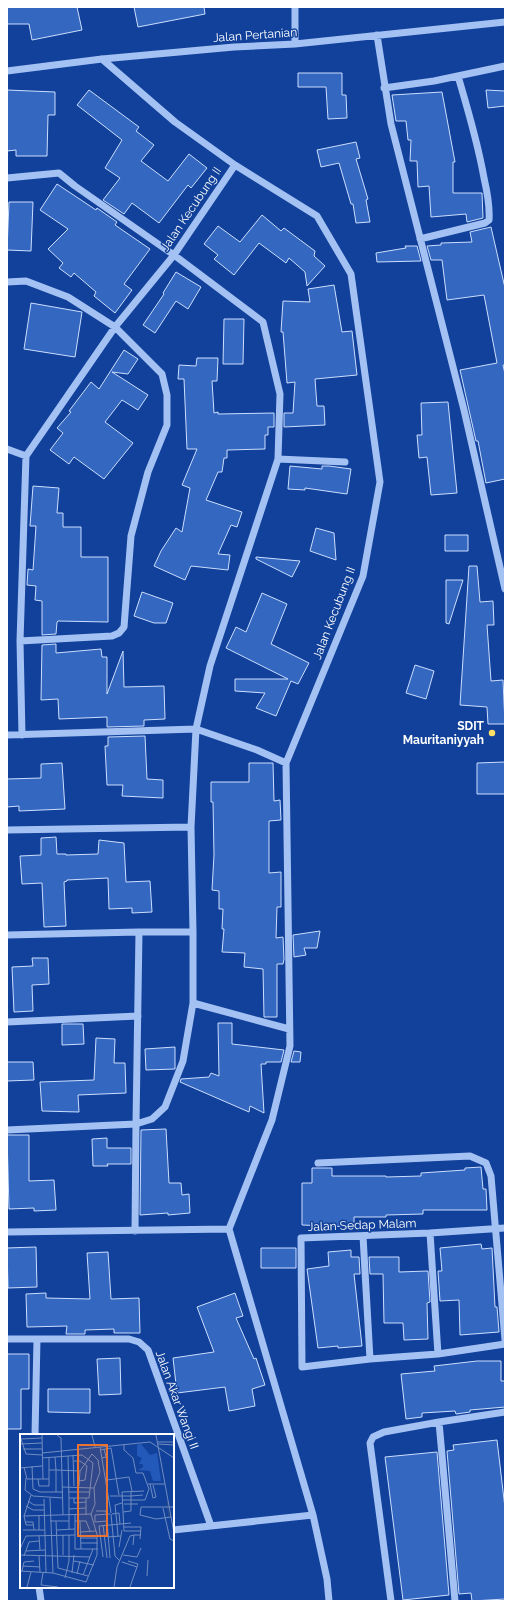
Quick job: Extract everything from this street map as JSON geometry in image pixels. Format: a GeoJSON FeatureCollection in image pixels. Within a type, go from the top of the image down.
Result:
{"type":"FeatureCollection","features":[{"type":"Feature","properties":{"kind":"street"},"geometry":{"type":"LineString","coordinates":[[295,7],[296,44]]}},
{"type":"Feature","properties":{"kind":"street","name":"Jalan Pertanian"},"geometry":{"type":"LineString","coordinates":[[7,71],[102,59],[234,47],[296,44],[505,22]]}},
{"type":"Feature","properties":{"kind":"street"},"geometry":{"type":"LineString","coordinates":[[377,35],[384,88],[391,124],[502,559],[505,589]]}},
{"type":"Feature","properties":{"kind":"street"},"geometry":{"type":"LineString","coordinates":[[102,59],[175,122],[235,164]]}},
{"type":"Feature","properties":{"kind":"street"},"geometry":{"type":"LineString","coordinates":[[384,88],[458,76],[505,66]]}},
{"type":"Feature","properties":{"kind":"street"},"geometry":{"type":"LineString","coordinates":[[420,239],[485,223],[488,220],[489,214],[487,193],[476,137],[458,76]]}},
{"type":"Feature","properties":{"kind":"street","name":"Jalan Kecubung II"},"geometry":{"type":"LineString","coordinates":[[26,456],[115,327],[174,255],[235,164],[317,216],[351,274],[380,482],[363,576],[286,763],[290,1046],[272,1120],[229,1229]]}},
{"type":"Feature","properties":{"kind":"street"},"geometry":{"type":"LineString","coordinates":[[7,178],[59,173],[75,186],[174,255],[263,322],[280,394],[278,458],[210,666],[196,729],[191,827],[193,1003],[183,1061],[165,1107],[152,1119],[136,1124],[7,1130]]}},
{"type":"Feature","properties":{"kind":"street"},"geometry":{"type":"LineString","coordinates":[[7,282],[26,281],[68,297],[115,327],[162,374],[167,395],[168,410],[167,425],[148,472],[131,536],[124,627],[119,634],[112,636],[20,641]]}},
{"type":"Feature","properties":{"kind":"street"},"geometry":{"type":"LineString","coordinates":[[7,449],[26,456],[20,641],[22,735]]}},
{"type":"Feature","properties":{"kind":"street"},"geometry":{"type":"LineString","coordinates":[[278,458],[345,462]]}},
{"type":"Feature","properties":{"kind":"street"},"geometry":{"type":"LineString","coordinates":[[7,735],[196,729],[257,750],[286,763]]}},
{"type":"Feature","properties":{"kind":"street"},"geometry":{"type":"LineString","coordinates":[[7,830],[191,827]]}},
{"type":"Feature","properties":{"kind":"street"},"geometry":{"type":"LineString","coordinates":[[135,1231],[138,932]]}},
{"type":"Feature","properties":{"kind":"street"},"geometry":{"type":"LineString","coordinates":[[7,935],[193,932]]}},
{"type":"Feature","properties":{"kind":"street"},"geometry":{"type":"LineString","coordinates":[[193,1003],[289,1029]]}},
{"type":"Feature","properties":{"kind":"street"},"geometry":{"type":"LineString","coordinates":[[7,1022],[138,1016]]}},
{"type":"Feature","properties":{"kind":"street"},"geometry":{"type":"LineString","coordinates":[[318,1163],[470,1156],[486,1162],[491,1176],[505,1340]]}},
{"type":"Feature","properties":{"kind":"street","name":"Jalan Sedap Malam"},"geometry":{"type":"LineString","coordinates":[[370,1359],[302,1367],[301,1238],[430,1234],[496,1230],[505,1228]]}},
{"type":"Feature","properties":{"kind":"street"},"geometry":{"type":"LineString","coordinates":[[7,1232],[229,1229],[313,1515],[330,1601]]}},
{"type":"Feature","properties":{"kind":"street"},"geometry":{"type":"LineString","coordinates":[[430,1234],[438,1354]]}},
{"type":"Feature","properties":{"kind":"street"},"geometry":{"type":"LineString","coordinates":[[362,1236],[370,1359],[438,1354],[505,1344]]}},
{"type":"Feature","properties":{"kind":"street","name":"Jalan Akar Wangi II"},"geometry":{"type":"LineString","coordinates":[[7,1339],[129,1339],[139,1342],[148,1350],[211,1526]]}},
{"type":"Feature","properties":{"kind":"street"},"geometry":{"type":"LineString","coordinates":[[35,1434],[37,1339]]}},
{"type":"Feature","properties":{"kind":"street"},"geometry":{"type":"LineString","coordinates":[[390,1601],[370,1443],[373,1437],[384,1432],[505,1412]]}},
{"type":"Feature","properties":{"kind":"street"},"geometry":{"type":"LineString","coordinates":[[439,1422],[456,1601]]}},
{"type":"Feature","properties":{"kind":"street"},"geometry":{"type":"LineString","coordinates":[[174,1530],[313,1515]]}},
{"type":"Feature","properties":{"kind":"street"},"geometry":{"type":"LineString","coordinates":[[39,1588],[41,1601]]}},
{"type":"Feature","properties":{"kind":"building"},"geometry":{"type":"Polygon","coordinates":[[[7,7],[77,7],[82,30],[32,40],[29,24],[7,24],[7,7]]]}},
{"type":"Feature","properties":{"kind":"building"},"geometry":{"type":"Polygon","coordinates":[[[134,7],[204,7],[205,14],[138,27],[134,7]]]}},
{"type":"Feature","properties":{"kind":"building"},"geometry":{"type":"Polygon","coordinates":[[[298,73],[342,73],[342,95],[346,95],[347,118],[328,119],[326,87],[298,87],[298,73]]]}},
{"type":"Feature","properties":{"kind":"building"},"geometry":{"type":"Polygon","coordinates":[[[7,90],[55,92],[55,115],[48,115],[47,156],[16,156],[16,150],[7,151],[7,90]]]}},
{"type":"Feature","properties":{"kind":"building"},"geometry":{"type":"Polygon","coordinates":[[[89,90],[139,127],[136,131],[154,145],[141,161],[168,181],[189,154],[207,168],[191,188],[188,185],[159,223],[132,203],[124,214],[103,200],[120,178],[105,168],[122,140],[77,105],[89,90]]]}},
{"type":"Feature","properties":{"kind":"building"},"geometry":{"type":"Polygon","coordinates":[[[486,90],[505,91],[505,106],[488,108],[486,90]]]}},
{"type":"Feature","properties":{"kind":"building"},"geometry":{"type":"Polygon","coordinates":[[[442,92],[455,162],[453,162],[453,193],[482,193],[483,218],[467,222],[466,214],[431,217],[429,186],[418,187],[417,161],[410,161],[411,140],[408,140],[406,121],[396,121],[392,95],[442,92]]]}},
{"type":"Feature","properties":{"kind":"building"},"geometry":{"type":"Polygon","coordinates":[[[356,142],[360,158],[356,159],[368,199],[366,200],[370,222],[356,223],[353,204],[351,204],[339,163],[321,167],[317,150],[356,142]]]}},
{"type":"Feature","properties":{"kind":"building"},"geometry":{"type":"Polygon","coordinates":[[[57,184],[96,210],[97,208],[117,222],[115,225],[150,249],[124,284],[132,290],[115,313],[94,296],[96,292],[74,273],[71,277],[59,268],[63,263],[48,249],[68,229],[40,210],[57,184]]]}},
{"type":"Feature","properties":{"kind":"building"},"geometry":{"type":"Polygon","coordinates":[[[9,202],[33,202],[31,251],[7,250],[9,202]]]}},
{"type":"Feature","properties":{"kind":"building"},"geometry":{"type":"Polygon","coordinates":[[[262,215],[281,231],[284,228],[315,251],[314,256],[325,266],[307,286],[305,272],[289,258],[286,263],[259,243],[234,275],[214,259],[218,255],[204,244],[218,226],[240,242],[262,215]]]}},
{"type":"Feature","properties":{"kind":"building"},"geometry":{"type":"Polygon","coordinates":[[[491,227],[505,288],[505,365],[503,365],[505,374],[505,479],[486,483],[478,441],[476,441],[460,370],[497,363],[484,295],[447,300],[442,260],[431,260],[427,246],[441,245],[441,243],[472,242],[470,232],[491,227]]]}},
{"type":"Feature","properties":{"kind":"building"},"geometry":{"type":"Polygon","coordinates":[[[405,246],[417,246],[421,261],[377,262],[376,253],[406,248],[405,246]]]}},
{"type":"Feature","properties":{"kind":"building"},"geometry":{"type":"Polygon","coordinates":[[[176,272],[201,287],[188,309],[176,301],[155,333],[143,325],[164,294],[163,293],[176,272]]]}},
{"type":"Feature","properties":{"kind":"building"},"geometry":{"type":"Polygon","coordinates":[[[334,285],[342,332],[352,331],[357,375],[315,379],[317,406],[324,406],[325,425],[284,427],[284,413],[293,413],[295,382],[287,383],[283,332],[281,332],[283,301],[310,302],[308,289],[334,285]]]}},
{"type":"Feature","properties":{"kind":"building"},"geometry":{"type":"Polygon","coordinates":[[[31,303],[82,312],[75,357],[24,349],[31,303]]]}},
{"type":"Feature","properties":{"kind":"building"},"geometry":{"type":"Polygon","coordinates":[[[224,319],[244,319],[243,364],[223,364],[224,319]]]}},
{"type":"Feature","properties":{"kind":"building"},"geometry":{"type":"Polygon","coordinates":[[[124,350],[138,359],[128,374],[112,372],[148,395],[138,410],[122,400],[105,422],[133,443],[104,479],[74,457],[69,464],[50,450],[63,433],[57,428],[71,412],[69,411],[91,382],[99,389],[124,350]]]}},
{"type":"Feature","properties":{"kind":"building"},"geometry":{"type":"Polygon","coordinates":[[[197,358],[218,358],[217,381],[212,381],[214,413],[274,413],[274,427],[268,427],[268,435],[265,435],[265,449],[227,450],[227,458],[224,458],[222,472],[218,472],[206,500],[242,512],[237,527],[231,525],[218,554],[230,555],[228,570],[191,566],[185,580],[154,566],[161,551],[176,528],[182,532],[190,488],[182,485],[197,449],[187,449],[184,379],[178,379],[179,365],[196,366],[197,358]]]}},
{"type":"Feature","properties":{"kind":"building"},"geometry":{"type":"Polygon","coordinates":[[[448,402],[457,493],[431,495],[427,457],[419,458],[417,435],[422,435],[421,403],[448,402]]]}},
{"type":"Feature","properties":{"kind":"building"},"geometry":{"type":"Polygon","coordinates":[[[290,466],[322,469],[322,466],[329,466],[351,469],[347,494],[305,488],[305,490],[288,489],[290,466]]]}},
{"type":"Feature","properties":{"kind":"building"},"geometry":{"type":"Polygon","coordinates":[[[33,486],[59,488],[57,513],[63,513],[63,527],[81,527],[81,557],[108,557],[108,622],[58,621],[56,634],[42,635],[42,601],[35,600],[36,586],[27,585],[28,569],[33,570],[36,526],[30,526],[33,486]]]}},
{"type":"Feature","properties":{"kind":"building"},"geometry":{"type":"Polygon","coordinates":[[[316,528],[334,533],[336,560],[310,551],[316,528]]]}},
{"type":"Feature","properties":{"kind":"building"},"geometry":{"type":"Polygon","coordinates":[[[445,535],[468,535],[468,551],[445,551],[445,535]]]}},
{"type":"Feature","properties":{"kind":"building"},"geometry":{"type":"Polygon","coordinates":[[[256,557],[300,561],[292,577],[256,559],[256,557]]]}},
{"type":"Feature","properties":{"kind":"building"},"geometry":{"type":"Polygon","coordinates":[[[469,566],[477,566],[480,602],[493,601],[494,625],[487,625],[491,681],[503,680],[505,724],[488,724],[487,707],[460,705],[469,566]]]}},
{"type":"Feature","properties":{"kind":"building"},"geometry":{"type":"Polygon","coordinates":[[[446,580],[463,580],[449,624],[446,623],[446,580]]]}},
{"type":"Feature","properties":{"kind":"building"},"geometry":{"type":"Polygon","coordinates":[[[142,592],[173,603],[166,623],[154,623],[134,616],[142,592]]]}},
{"type":"Feature","properties":{"kind":"building"},"geometry":{"type":"Polygon","coordinates":[[[262,593],[287,604],[271,644],[309,663],[298,684],[291,681],[276,716],[256,708],[265,693],[235,691],[235,679],[288,679],[226,648],[236,627],[246,632],[262,593]]]}},
{"type":"Feature","properties":{"kind":"building"},"geometry":{"type":"Polygon","coordinates":[[[56,644],[56,653],[101,649],[102,657],[107,657],[107,694],[123,651],[124,687],[164,686],[165,719],[144,720],[144,726],[107,727],[107,717],[59,719],[58,699],[41,700],[42,645],[56,644]]]}},
{"type":"Feature","properties":{"kind":"building"},"geometry":{"type":"Polygon","coordinates":[[[415,665],[434,671],[426,699],[406,693],[415,665]]]}},
{"type":"Feature","properties":{"kind":"building"},"geometry":{"type":"Polygon","coordinates":[[[145,736],[147,779],[163,780],[163,798],[122,796],[123,785],[107,785],[105,746],[108,746],[108,737],[145,736]]]}},
{"type":"Feature","properties":{"kind":"building"},"geometry":{"type":"Polygon","coordinates":[[[505,762],[505,794],[477,794],[477,763],[505,762]]]}},
{"type":"Feature","properties":{"kind":"building"},"geometry":{"type":"Polygon","coordinates":[[[62,763],[65,809],[19,811],[19,806],[7,807],[7,779],[41,778],[41,764],[62,763]]]}},
{"type":"Feature","properties":{"kind":"building"},"geometry":{"type":"Polygon","coordinates":[[[249,763],[273,763],[274,801],[280,800],[281,820],[269,821],[269,873],[281,872],[281,907],[277,907],[276,938],[283,937],[284,959],[283,964],[277,964],[277,1017],[264,1017],[263,969],[244,967],[245,953],[222,952],[224,929],[222,929],[223,909],[219,909],[219,891],[212,890],[214,855],[211,782],[249,782],[249,763]]]}},
{"type":"Feature","properties":{"kind":"building"},"geometry":{"type":"Polygon","coordinates":[[[56,837],[57,854],[66,855],[98,854],[99,840],[124,843],[126,882],[150,881],[152,912],[132,913],[132,908],[109,909],[108,878],[67,880],[64,882],[66,926],[44,927],[42,883],[22,884],[20,856],[41,855],[41,838],[56,837]]]}},
{"type":"Feature","properties":{"kind":"building"},"geometry":{"type":"Polygon","coordinates":[[[320,931],[317,948],[304,948],[306,955],[294,957],[293,935],[320,931]]]}},
{"type":"Feature","properties":{"kind":"building"},"geometry":{"type":"Polygon","coordinates":[[[32,958],[48,958],[49,984],[32,985],[33,1011],[14,1012],[12,967],[33,966],[32,958]]]}},
{"type":"Feature","properties":{"kind":"building"},"geometry":{"type":"Polygon","coordinates":[[[218,1023],[232,1023],[232,1044],[284,1050],[281,1062],[266,1062],[266,1064],[261,1064],[264,1113],[250,1106],[249,1112],[180,1082],[181,1079],[209,1077],[211,1073],[219,1076],[218,1023]]]}},
{"type":"Feature","properties":{"kind":"building"},"geometry":{"type":"Polygon","coordinates":[[[62,1024],[83,1024],[84,1044],[62,1045],[62,1024]]]}},
{"type":"Feature","properties":{"kind":"building"},"geometry":{"type":"Polygon","coordinates":[[[96,1038],[115,1039],[114,1063],[125,1063],[126,1093],[78,1095],[79,1112],[42,1111],[40,1082],[94,1080],[96,1038]]]}},
{"type":"Feature","properties":{"kind":"building"},"geometry":{"type":"Polygon","coordinates":[[[175,1047],[175,1069],[146,1070],[145,1049],[175,1047]]]}},
{"type":"Feature","properties":{"kind":"building"},"geometry":{"type":"Polygon","coordinates":[[[294,1051],[301,1052],[300,1062],[291,1062],[294,1051]]]}},
{"type":"Feature","properties":{"kind":"building"},"geometry":{"type":"Polygon","coordinates":[[[7,1062],[33,1062],[34,1080],[7,1081],[7,1062]]]}},
{"type":"Feature","properties":{"kind":"building"},"geometry":{"type":"Polygon","coordinates":[[[166,1129],[169,1183],[181,1183],[182,1195],[189,1194],[190,1213],[140,1215],[141,1130],[166,1129]]]}},
{"type":"Feature","properties":{"kind":"building"},"geometry":{"type":"Polygon","coordinates":[[[7,1135],[29,1135],[29,1181],[54,1180],[56,1210],[34,1211],[34,1208],[9,1209],[7,1135]]]}},
{"type":"Feature","properties":{"kind":"building"},"geometry":{"type":"Polygon","coordinates":[[[107,1138],[107,1148],[131,1148],[131,1164],[107,1164],[108,1166],[93,1166],[92,1139],[107,1138]]]}},
{"type":"Feature","properties":{"kind":"building"},"geometry":{"type":"Polygon","coordinates":[[[481,1167],[483,1189],[486,1189],[487,1210],[423,1210],[423,1214],[386,1215],[386,1217],[354,1217],[354,1227],[302,1225],[302,1183],[312,1183],[312,1168],[332,1168],[332,1176],[386,1177],[421,1176],[421,1173],[465,1170],[465,1168],[481,1167]]]}},
{"type":"Feature","properties":{"kind":"building"},"geometry":{"type":"Polygon","coordinates":[[[481,1244],[482,1249],[492,1248],[495,1307],[497,1307],[499,1332],[460,1335],[459,1300],[440,1301],[438,1271],[442,1271],[440,1248],[481,1244]]]}},
{"type":"Feature","properties":{"kind":"building"},"geometry":{"type":"Polygon","coordinates":[[[36,1247],[37,1287],[8,1288],[7,1248],[36,1247]]]}},
{"type":"Feature","properties":{"kind":"building"},"geometry":{"type":"Polygon","coordinates":[[[261,1248],[296,1248],[296,1268],[261,1268],[261,1248]]]}},
{"type":"Feature","properties":{"kind":"building"},"geometry":{"type":"Polygon","coordinates":[[[351,1250],[351,1257],[359,1257],[360,1274],[354,1274],[362,1346],[318,1348],[307,1269],[329,1266],[328,1252],[351,1250]]]}},
{"type":"Feature","properties":{"kind":"building"},"geometry":{"type":"Polygon","coordinates":[[[108,1252],[111,1299],[139,1298],[140,1333],[114,1333],[114,1329],[85,1330],[85,1334],[66,1334],[67,1326],[27,1327],[26,1294],[46,1293],[46,1298],[90,1299],[87,1253],[108,1252]]]}},
{"type":"Feature","properties":{"kind":"building"},"geometry":{"type":"Polygon","coordinates":[[[369,1257],[399,1257],[399,1272],[428,1271],[430,1302],[427,1303],[428,1339],[404,1340],[403,1323],[384,1323],[383,1274],[370,1274],[369,1257]]]}},
{"type":"Feature","properties":{"kind":"building"},"geometry":{"type":"Polygon","coordinates":[[[235,1293],[243,1316],[236,1318],[254,1359],[256,1358],[265,1385],[252,1389],[255,1406],[229,1411],[225,1387],[177,1393],[173,1358],[214,1352],[197,1307],[235,1293]]]}},
{"type":"Feature","properties":{"kind":"building"},"geometry":{"type":"Polygon","coordinates":[[[7,1354],[29,1354],[29,1389],[21,1389],[21,1429],[7,1429],[7,1354]]]}},
{"type":"Feature","properties":{"kind":"building"},"geometry":{"type":"Polygon","coordinates":[[[120,1358],[121,1394],[99,1395],[97,1359],[120,1358]]]}},
{"type":"Feature","properties":{"kind":"building"},"geometry":{"type":"Polygon","coordinates":[[[477,1361],[501,1361],[501,1381],[505,1381],[505,1407],[470,1410],[470,1412],[456,1414],[455,1411],[422,1413],[422,1417],[406,1419],[401,1374],[435,1371],[434,1366],[477,1361]]]}},
{"type":"Feature","properties":{"kind":"building"},"geometry":{"type":"Polygon","coordinates":[[[48,1389],[90,1389],[90,1413],[48,1412],[48,1389]]]}},
{"type":"Feature","properties":{"kind":"building"},"geometry":{"type":"Polygon","coordinates":[[[497,1440],[505,1508],[505,1599],[472,1601],[471,1593],[459,1594],[447,1451],[454,1450],[453,1445],[497,1440]]]}},
{"type":"Feature","properties":{"kind":"building"},"geometry":{"type":"Polygon","coordinates":[[[437,1452],[449,1595],[403,1600],[385,1457],[437,1452]]]}},
{"type":"Feature","properties":{"kind":"place","name":"SDIT Mauritaniyyah"},"geometry":{"type":"Point","coordinates":[492,733]}}]}
